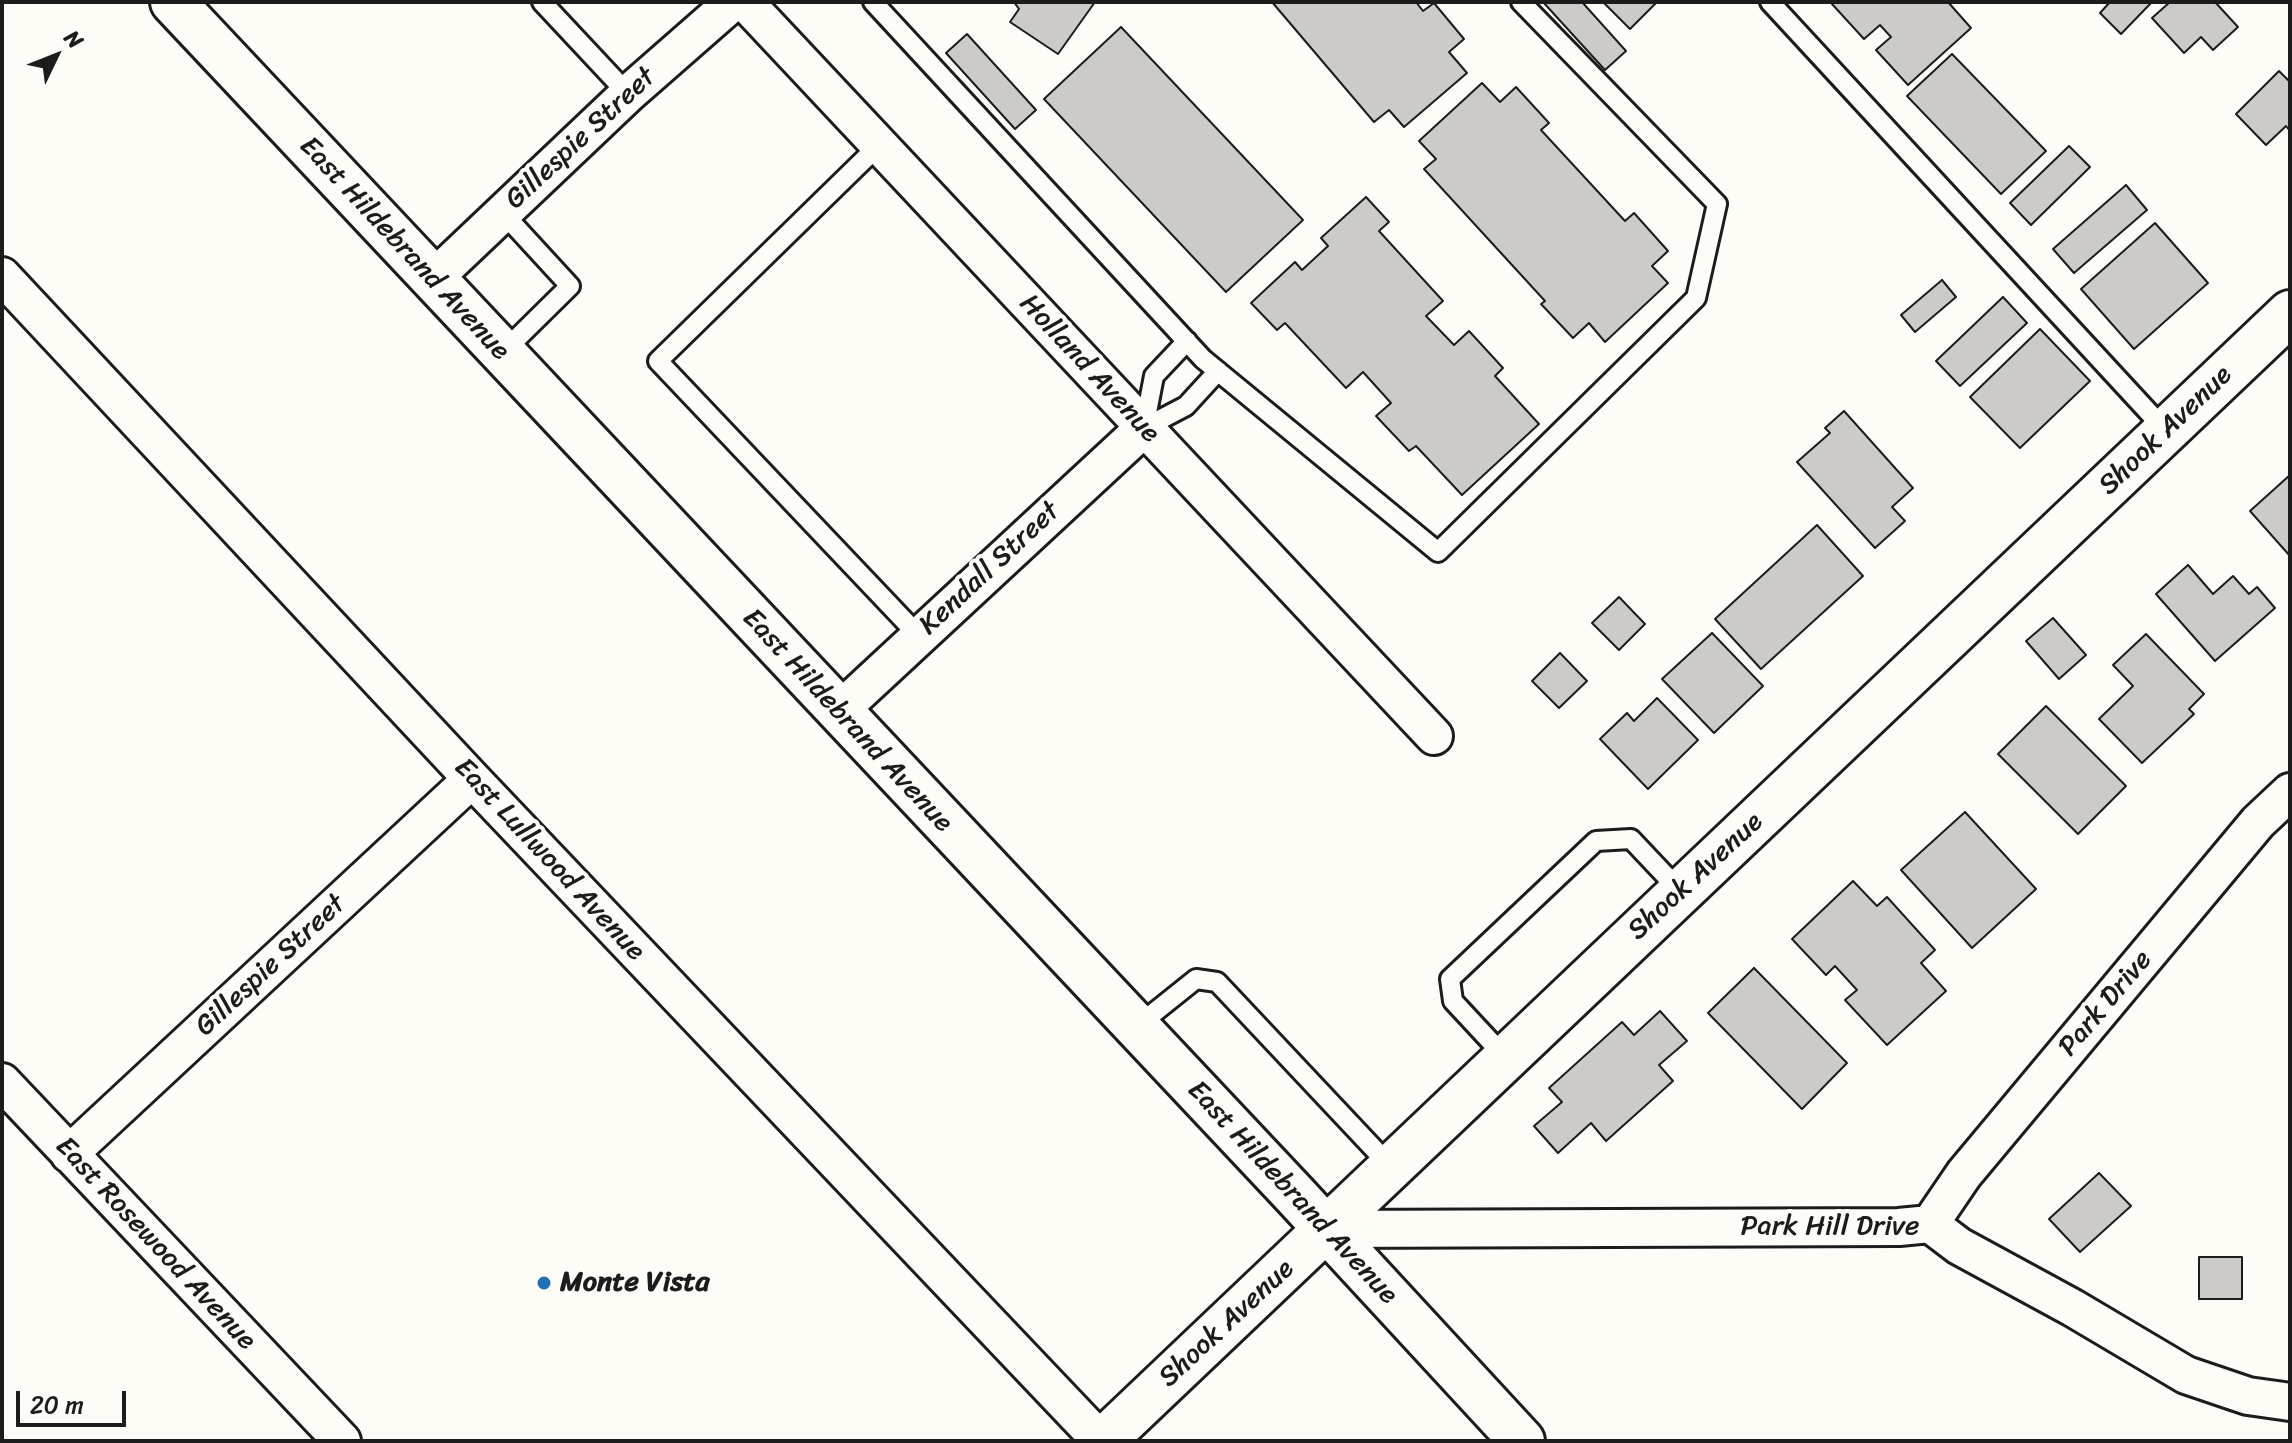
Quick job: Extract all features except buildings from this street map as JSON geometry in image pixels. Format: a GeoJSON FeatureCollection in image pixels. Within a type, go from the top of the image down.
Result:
{"type":"FeatureCollection","features":[{"type":"Feature","properties":{"kind":"main road","name":"East Hildebrand Avenue"},"geometry":{"type":"LineString","coordinates":[[173,2],[1522,1441]]}},
{"type":"Feature","properties":{"kind":"main road","name":"Shook Avenue"},"geometry":{"type":"LineString","coordinates":[[1102,1441],[2290,313]]}},
{"type":"Feature","properties":{"kind":"street","name":"Gillespie Street"},"geometry":{"type":"LineString","coordinates":[[432,280],[628,94],[733,2]]}},
{"type":"Feature","properties":{"kind":"street","name":"Holland Avenue"},"geometry":{"type":"LineString","coordinates":[[745,2],[1434,736]]}},
{"type":"Feature","properties":{"kind":"street","name":"East Lullwood Avenue"},"geometry":{"type":"LineString","coordinates":[[2,276],[472,779],[1102,1441]]}},
{"type":"Feature","properties":{"kind":"street","name":"Kendall Street"},"geometry":{"type":"LineString","coordinates":[[838,712],[1144,428]]}},
{"type":"Feature","properties":{"kind":"street","name":"Gillespie Street"},"geometry":{"type":"LineString","coordinates":[[69,1154],[472,779]]}},
{"type":"Feature","properties":{"kind":"street","name":"Park Drive"},"geometry":{"type":"LineString","coordinates":[[1930,1224],[1964,1174],[2258,822],[2290,792]]}},
{"type":"Feature","properties":{"kind":"street","name":"East Rosewood Avenue"},"geometry":{"type":"LineString","coordinates":[[2,1082],[342,1441]]}},
{"type":"Feature","properties":{"kind":"street","name":"Park Hill Drive"},"geometry":{"type":"LineString","coordinates":[[1326,1229],[1899,1227],[1930,1224],[1959,1246],[2073,1308],[2186,1375],[2248,1396],[2290,1402]]}},
{"type":"Feature","properties":{"kind":"lane"},"geometry":{"type":"LineString","coordinates":[[542,2],[628,94]]}},
{"type":"Feature","properties":{"kind":"lane"},"geometry":{"type":"LineString","coordinates":[[873,2],[1187,341],[1218,371],[1438,552],[1696,298],[1717,204],[1521,2]]}},
{"type":"Feature","properties":{"kind":"lane"},"geometry":{"type":"LineString","coordinates":[[1770,2],[2166,431]]}},
{"type":"Feature","properties":{"kind":"lane"},"geometry":{"type":"LineString","coordinates":[[878,146],[658,361],[918,635]]}},
{"type":"Feature","properties":{"kind":"lane"},"geometry":{"type":"LineString","coordinates":[[501,354],[570,286],[502,212]]}},
{"type":"Feature","properties":{"kind":"lane"},"geometry":{"type":"LineString","coordinates":[[1144,428],[1154,376],[1187,341]]}},
{"type":"Feature","properties":{"kind":"lane"},"geometry":{"type":"LineString","coordinates":[[1144,428],[1186,406],[1218,371]]}},
{"type":"Feature","properties":{"kind":"lane"},"geometry":{"type":"LineString","coordinates":[[1505,1057],[1453,1001],[1450,979],[1596,841],[1631,839],[1681,892]]}},
{"type":"Feature","properties":{"kind":"lane"},"geometry":{"type":"LineString","coordinates":[[1136,1027],[1196,979],[1217,982],[1391,1167]]}},
{"type":"Feature","properties":{"kind":"place","name":"Monte Vista"},"geometry":{"type":"Point","coordinates":[544,1283]}}]}
